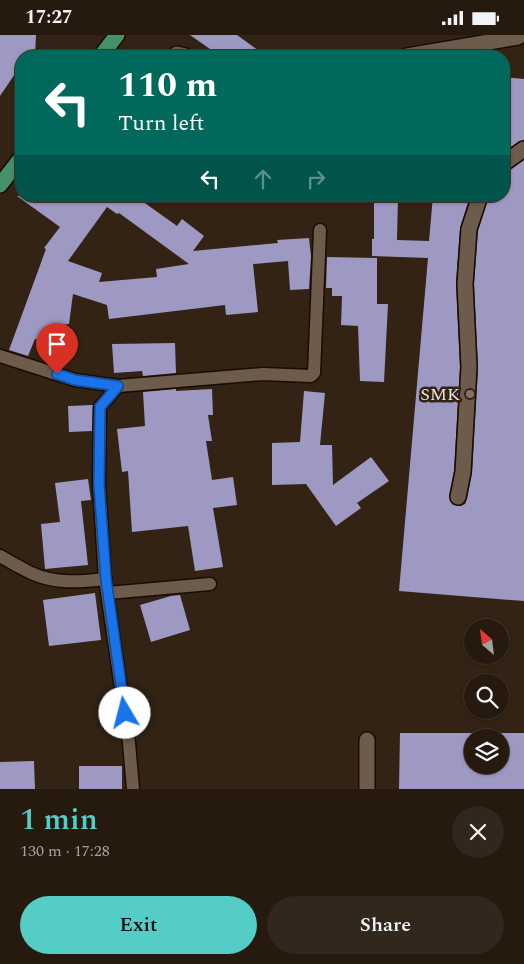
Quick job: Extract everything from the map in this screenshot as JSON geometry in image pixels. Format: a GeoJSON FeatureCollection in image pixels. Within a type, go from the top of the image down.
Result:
{"type":"FeatureCollection","features":[{"type":"Feature","properties":{"kind":"main road"},"geometry":{"type":"LineString","coordinates":[[106,50],[117,35]]}},
{"type":"Feature","properties":{"kind":"main road"},"geometry":{"type":"LineString","coordinates":[[0,185],[15,166]]}},
{"type":"Feature","properties":{"kind":"street"},"geometry":{"type":"LineString","coordinates":[[442,50],[518,37],[520,35]]}},
{"type":"Feature","properties":{"kind":"street"},"geometry":{"type":"LineString","coordinates":[[510,159],[524,149]]}},
{"type":"Feature","properties":{"kind":"street"},"geometry":{"type":"LineString","coordinates":[[458,497],[463,472],[469,367],[465,284],[469,229],[478,202]]}},
{"type":"Feature","properties":{"kind":"street"},"geometry":{"type":"LineString","coordinates":[[367,740],[367,789]]}},
{"type":"Feature","properties":{"kind":"lane"},"geometry":{"type":"LineString","coordinates":[[0,356],[75,380],[118,386],[263,374],[311,376],[314,373],[320,230]]}},
{"type":"Feature","properties":{"kind":"lane"},"geometry":{"type":"LineString","coordinates":[[118,386],[100,407],[99,485],[106,579],[129,743],[133,789]]}},
{"type":"Feature","properties":{"kind":"lane"},"geometry":{"type":"LineString","coordinates":[[0,556],[33,574],[58,581],[76,582],[106,579]]}},
{"type":"Feature","properties":{"kind":"lane"},"geometry":{"type":"LineString","coordinates":[[108,593],[210,584]]}},
{"type":"Feature","properties":{"kind":"building"},"geometry":{"type":"Polygon","coordinates":[[[0,35],[36,35],[35,50],[15,50],[15,74],[0,96],[0,35]]]}},
{"type":"Feature","properties":{"kind":"building"},"geometry":{"type":"Polygon","coordinates":[[[190,35],[237,35],[258,50],[211,50],[190,35]]]}},
{"type":"Feature","properties":{"kind":"building"},"geometry":{"type":"Polygon","coordinates":[[[510,78],[524,79],[524,140],[519,141],[510,148],[510,78]]]}},
{"type":"Feature","properties":{"kind":"building","name":"SMK"},"geometry":{"type":"Polygon","coordinates":[[[524,160],[524,601],[399,591],[428,258],[372,256],[374,202],[398,202],[397,240],[429,241],[432,202],[468,202],[460,228],[456,283],[460,367],[454,471],[449,496],[452,504],[461,506],[465,504],[467,499],[472,473],[478,368],[474,284],[478,231],[487,202],[510,202],[510,170],[524,160]]]}},
{"type":"Feature","properties":{"kind":"building"},"geometry":{"type":"Polygon","coordinates":[[[25,202],[143,202],[177,226],[182,219],[204,236],[193,251],[278,243],[277,240],[309,238],[311,256],[309,289],[290,290],[288,261],[253,264],[258,312],[226,315],[225,305],[109,319],[107,305],[73,294],[69,324],[56,326],[57,341],[35,339],[28,356],[9,350],[46,249],[44,248],[60,227],[25,202]],[[107,207],[68,261],[102,273],[99,282],[157,277],[156,269],[189,264],[119,213],[117,214],[107,207]]]}},
{"type":"Feature","properties":{"kind":"building"},"geometry":{"type":"Polygon","coordinates":[[[327,257],[377,258],[377,304],[388,304],[384,382],[360,381],[358,326],[341,325],[342,296],[332,296],[332,288],[326,288],[327,257]]]}},
{"type":"Feature","properties":{"kind":"building"},"geometry":{"type":"Polygon","coordinates":[[[175,343],[176,373],[143,376],[142,371],[114,373],[112,344],[175,343]]]}},
{"type":"Feature","properties":{"kind":"building"},"geometry":{"type":"Polygon","coordinates":[[[176,389],[176,391],[212,389],[213,415],[208,415],[212,441],[206,441],[212,480],[233,477],[237,505],[213,508],[223,567],[195,571],[188,526],[132,532],[128,471],[122,472],[117,429],[145,426],[143,392],[176,389]]]}},
{"type":"Feature","properties":{"kind":"building"},"geometry":{"type":"Polygon","coordinates":[[[304,391],[325,393],[320,445],[332,445],[333,485],[371,457],[389,481],[357,503],[361,508],[336,526],[306,484],[272,485],[272,443],[300,442],[304,391]]]}},
{"type":"Feature","properties":{"kind":"building"},"geometry":{"type":"Polygon","coordinates":[[[93,405],[92,431],[69,432],[68,406],[93,405]]]}},
{"type":"Feature","properties":{"kind":"building"},"geometry":{"type":"Polygon","coordinates":[[[88,479],[91,500],[81,501],[88,565],[45,569],[41,524],[60,522],[55,483],[88,479]]]}},
{"type":"Feature","properties":{"kind":"building"},"geometry":{"type":"Polygon","coordinates":[[[95,593],[101,640],[49,646],[43,600],[95,593]]]}},
{"type":"Feature","properties":{"kind":"building"},"geometry":{"type":"Polygon","coordinates":[[[180,595],[190,630],[151,642],[140,605],[180,595]]]}},
{"type":"Feature","properties":{"kind":"building"},"geometry":{"type":"Polygon","coordinates":[[[400,733],[464,733],[464,774],[509,774],[509,733],[524,733],[524,789],[399,789],[400,733]]]}},
{"type":"Feature","properties":{"kind":"building"},"geometry":{"type":"Polygon","coordinates":[[[34,761],[35,789],[0,789],[0,762],[34,761]]]}},
{"type":"Feature","properties":{"kind":"building"},"geometry":{"type":"Polygon","coordinates":[[[79,766],[122,766],[122,789],[79,789],[79,766]]]}},
{"type":"Feature","properties":{"kind":"place","name":"SMK"},"geometry":{"type":"Point","coordinates":[470,394]}},
{"type":"Feature","properties":{"kind":"route"},"geometry":{"type":"LineString","coordinates":[[57,374],[75,380],[118,386],[100,407],[99,485],[106,579],[125,713]]}}]}
